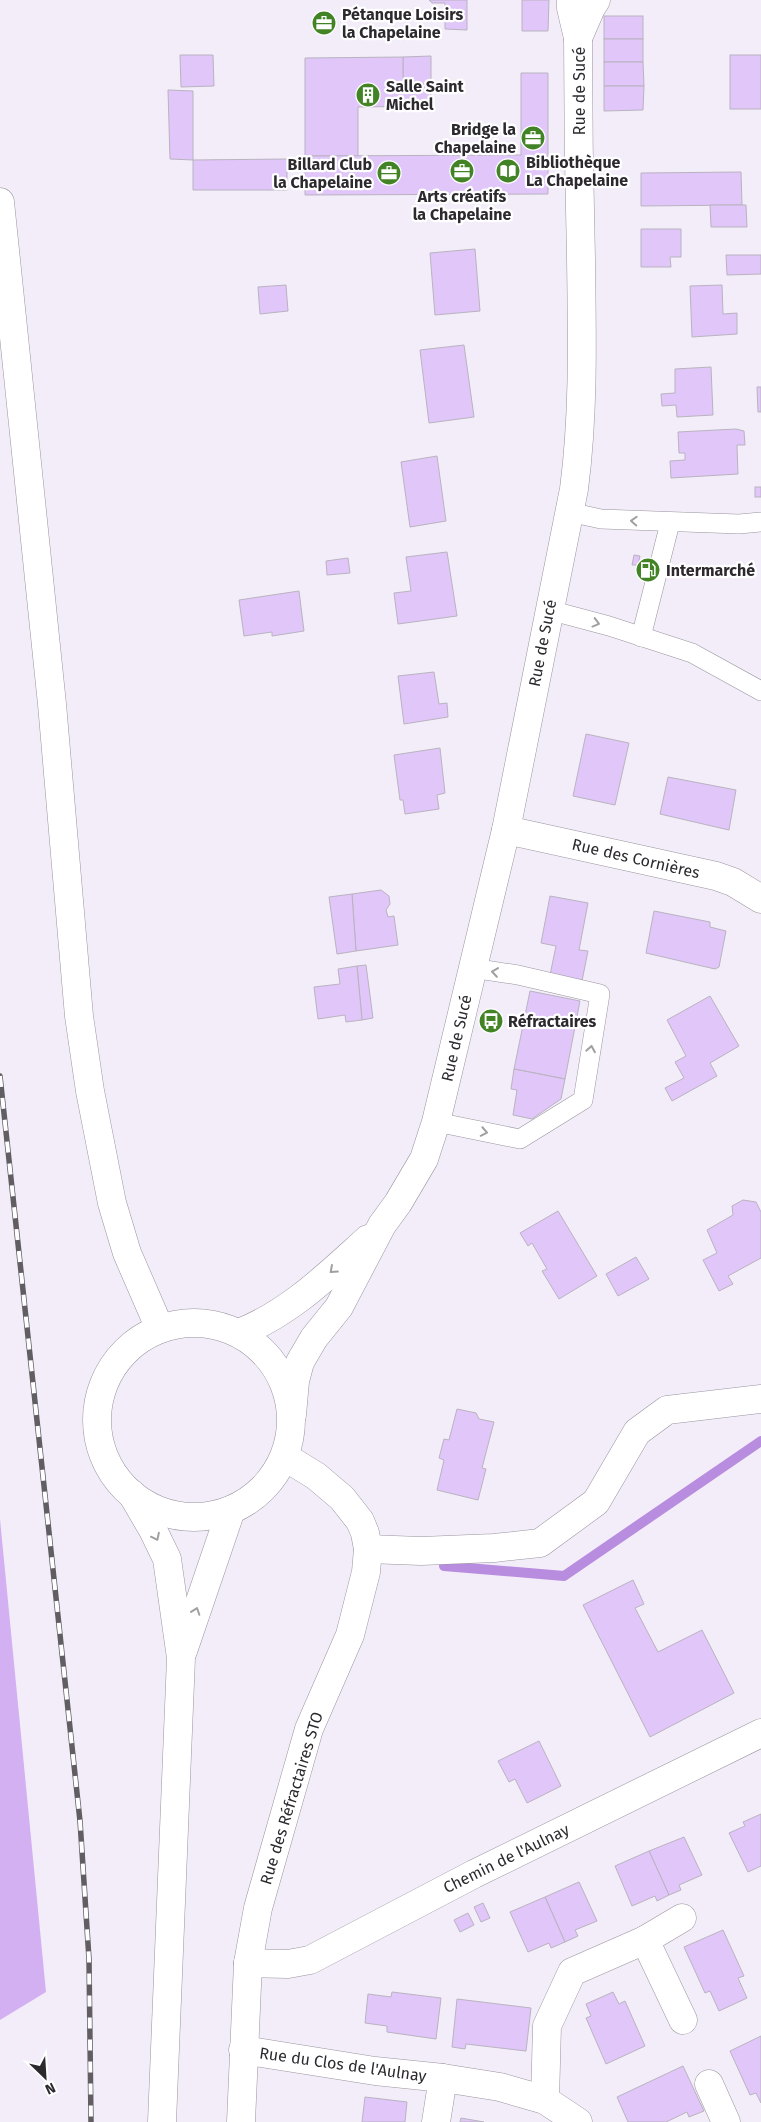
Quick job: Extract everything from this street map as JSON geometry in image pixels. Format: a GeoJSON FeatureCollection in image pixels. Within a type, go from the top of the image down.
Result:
{"type":"FeatureCollection","features":[{"type":"Feature","properties":{"kind":"street","name":"Rue de Sucé"},"geometry":{"type":"LineString","coordinates":[[132,1494],[144,1503],[172,1514],[202,1516],[231,1510],[248,1501],[263,1489],[275,1474],[284,1457],[290,1436],[295,1381],[300,1362],[314,1338],[339,1307],[382,1225],[398,1203],[424,1159],[436,1122],[506,830],[569,512],[578,454],[581,402],[578,38],[571,0]]}},
{"type":"Feature","properties":{"kind":"street","name":"Rue de Sucé"},"geometry":{"type":"LineString","coordinates":[[578,38],[596,0]]}},
{"type":"Feature","properties":{"kind":"street"},"geometry":{"type":"LineString","coordinates":[[0,202],[52,704],[79,1016],[90,1091],[115,1212],[127,1253],[160,1329]]}},
{"type":"Feature","properties":{"kind":"street","name":"Rue des Cornières"},"geometry":{"type":"LineString","coordinates":[[506,830],[716,876],[733,882],[761,899]]}},
{"type":"Feature","properties":{"kind":"street","name":"Rue de Sucé"},"geometry":{"type":"LineString","coordinates":[[239,1333],[275,1316],[315,1286],[382,1225]]}},
{"type":"Feature","properties":{"kind":"street"},"geometry":{"type":"LineString","coordinates":[[162,2122],[181,1658],[167,1559],[132,1494],[119,1482],[102,1450],[98,1432],[97,1413],[100,1395],[106,1378],[128,1348],[143,1337],[160,1329],[179,1324],[199,1322],[220,1326],[239,1333],[256,1344],[270,1358],[278,1370],[289,1395],[292,1415]]}},
{"type":"Feature","properties":{"kind":"street"},"geometry":{"type":"LineString","coordinates":[[368,1549],[421,1551],[476,1549],[540,1543],[596,1502],[637,1432],[666,1410],[761,1399]]}},
{"type":"Feature","properties":{"kind":"street","name":"Rue des Réfractaires STO"},"geometry":{"type":"LineString","coordinates":[[241,2122],[248,1963],[258,1908],[308,1729],[350,1636],[366,1572],[368,1549],[365,1533],[360,1521],[335,1490],[284,1457]]}},
{"type":"Feature","properties":{"kind":"street"},"geometry":{"type":"LineString","coordinates":[[181,1658],[231,1510]]}},
{"type":"Feature","properties":{"kind":"street","name":"Chemin de l'Aulnay"},"geometry":{"type":"LineString","coordinates":[[248,1963],[288,1964],[310,1960],[474,1874],[761,1733]]}},
{"type":"Feature","properties":{"kind":"street"},"geometry":{"type":"LineString","coordinates":[[546,2100],[547,2026],[572,1972],[645,1940],[682,1918]]}},
{"type":"Feature","properties":{"kind":"street"},"geometry":{"type":"LineString","coordinates":[[645,1940],[683,2020]]}},
{"type":"Feature","properties":{"kind":"street","name":"Rue du Clos de l'Aulnay"},"geometry":{"type":"LineString","coordinates":[[244,2050],[376,2071],[443,2078],[500,2087],[546,2100],[578,2122]]}},
{"type":"Feature","properties":{"kind":"street","name":"Rue du Clos de l'Aulnay"},"geometry":{"type":"LineString","coordinates":[[436,2122],[443,2078]]}},
{"type":"Feature","properties":{"kind":"street"},"geometry":{"type":"LineString","coordinates":[[709,2084],[725,2121]]}},
{"type":"Feature","properties":{"kind":"lane"},"geometry":{"type":"LineString","coordinates":[[569,512],[601,519],[670,523],[718,524],[761,522]]}},
{"type":"Feature","properties":{"kind":"lane"},"geometry":{"type":"LineString","coordinates":[[641,637],[670,523]]}},
{"type":"Feature","properties":{"kind":"lane"},"geometry":{"type":"LineString","coordinates":[[549,610],[692,653],[761,692]]}},
{"type":"Feature","properties":{"kind":"lane"},"geometry":{"type":"LineString","coordinates":[[436,1122],[520,1139],[582,1100],[600,994],[518,975],[472,968]]}},
{"type":"Feature","properties":{"kind":"shaded area"},"geometry":{"type":"Polygon","coordinates":[[[0,1519],[46,1992],[0,2020],[0,1519]]]}},
{"type":"Feature","properties":{"kind":"building"},"geometry":{"type":"Polygon","coordinates":[[[429,0],[467,0],[467,30],[445,29],[445,3],[432,3],[429,0]]]}},
{"type":"Feature","properties":{"kind":"building"},"geometry":{"type":"Polygon","coordinates":[[[522,0],[549,0],[548,31],[522,31],[522,0]]]}},
{"type":"Feature","properties":{"kind":"building"},"geometry":{"type":"Polygon","coordinates":[[[604,16],[643,16],[643,39],[604,39],[604,16]]]}},
{"type":"Feature","properties":{"kind":"building"},"geometry":{"type":"Polygon","coordinates":[[[604,39],[643,39],[643,62],[604,62],[604,39]]]}},
{"type":"Feature","properties":{"kind":"building"},"geometry":{"type":"Polygon","coordinates":[[[180,55],[213,55],[214,86],[181,87],[180,55]]]}},
{"type":"Feature","properties":{"kind":"building"},"geometry":{"type":"Polygon","coordinates":[[[730,55],[761,55],[761,109],[730,109],[730,55]]]}},
{"type":"Feature","properties":{"kind":"building"},"geometry":{"type":"Polygon","coordinates":[[[431,56],[431,84],[403,84],[403,57],[431,56]]]}},
{"type":"Feature","properties":{"kind":"building","name":"Salle Saint Michel"},"geometry":{"type":"Polygon","coordinates":[[[403,57],[403,84],[431,84],[431,106],[358,107],[358,156],[305,156],[305,58],[403,57]]]}},
{"type":"Feature","properties":{"kind":"building"},"geometry":{"type":"Polygon","coordinates":[[[604,62],[643,62],[644,86],[604,86],[604,62]]]}},
{"type":"Feature","properties":{"kind":"building"},"geometry":{"type":"Polygon","coordinates":[[[521,73],[548,73],[548,194],[305,195],[305,156],[521,155],[521,73]]]}},
{"type":"Feature","properties":{"kind":"building"},"geometry":{"type":"Polygon","coordinates":[[[604,86],[644,86],[643,110],[604,111],[604,86]]]}},
{"type":"Feature","properties":{"kind":"building"},"geometry":{"type":"Polygon","coordinates":[[[168,90],[193,91],[193,160],[170,159],[168,90]]]}},
{"type":"Feature","properties":{"kind":"building"},"geometry":{"type":"Polygon","coordinates":[[[287,159],[287,190],[193,190],[193,160],[287,159]]]}},
{"type":"Feature","properties":{"kind":"building"},"geometry":{"type":"Polygon","coordinates":[[[741,172],[742,205],[641,206],[641,173],[741,172]]]}},
{"type":"Feature","properties":{"kind":"building"},"geometry":{"type":"Polygon","coordinates":[[[710,205],[746,205],[747,227],[711,227],[710,205]]]}},
{"type":"Feature","properties":{"kind":"building"},"geometry":{"type":"Polygon","coordinates":[[[641,229],[681,229],[681,257],[670,257],[671,267],[641,267],[641,229]]]}},
{"type":"Feature","properties":{"kind":"building"},"geometry":{"type":"Polygon","coordinates":[[[475,249],[480,311],[435,315],[430,253],[475,249]]]}},
{"type":"Feature","properties":{"kind":"building"},"geometry":{"type":"Polygon","coordinates":[[[726,255],[761,255],[761,274],[727,275],[726,255]]]}},
{"type":"Feature","properties":{"kind":"building"},"geometry":{"type":"Polygon","coordinates":[[[286,285],[288,311],[260,314],[258,287],[286,285]]]}},
{"type":"Feature","properties":{"kind":"building"},"geometry":{"type":"Polygon","coordinates":[[[722,285],[723,314],[737,313],[737,334],[692,337],[690,286],[722,285]]]}},
{"type":"Feature","properties":{"kind":"building"},"geometry":{"type":"Polygon","coordinates":[[[464,345],[474,417],[429,423],[420,350],[464,345]]]}},
{"type":"Feature","properties":{"kind":"building"},"geometry":{"type":"Polygon","coordinates":[[[711,367],[713,415],[677,417],[676,405],[662,406],[661,394],[675,393],[675,369],[711,367]]]}},
{"type":"Feature","properties":{"kind":"building"},"geometry":{"type":"Polygon","coordinates":[[[757,387],[761,387],[761,412],[758,412],[757,387]]]}},
{"type":"Feature","properties":{"kind":"building"},"geometry":{"type":"Polygon","coordinates":[[[736,429],[744,431],[745,445],[737,445],[738,474],[671,478],[670,461],[685,460],[685,453],[679,453],[678,432],[736,429]]]}},
{"type":"Feature","properties":{"kind":"building"},"geometry":{"type":"Polygon","coordinates":[[[437,456],[446,521],[410,527],[401,462],[437,456]]]}},
{"type":"Feature","properties":{"kind":"building"},"geometry":{"type":"Polygon","coordinates":[[[755,487],[761,487],[761,497],[755,497],[755,487]]]}},
{"type":"Feature","properties":{"kind":"building"},"geometry":{"type":"Polygon","coordinates":[[[447,552],[457,616],[398,624],[394,593],[411,591],[406,557],[447,552]]]}},
{"type":"Feature","properties":{"kind":"building"},"geometry":{"type":"Polygon","coordinates":[[[634,555],[640,556],[638,565],[632,565],[634,555]]]}},
{"type":"Feature","properties":{"kind":"building"},"geometry":{"type":"Polygon","coordinates":[[[348,558],[350,573],[327,575],[326,561],[348,558]]]}},
{"type":"Feature","properties":{"kind":"building"},"geometry":{"type":"Polygon","coordinates":[[[299,591],[304,631],[272,636],[272,632],[244,636],[239,600],[299,591]]]}},
{"type":"Feature","properties":{"kind":"building"},"geometry":{"type":"Polygon","coordinates":[[[434,672],[439,704],[447,703],[448,717],[404,724],[398,676],[434,672]]]}},
{"type":"Feature","properties":{"kind":"building"},"geometry":{"type":"Polygon","coordinates":[[[586,734],[629,743],[615,805],[573,796],[586,734]]]}},
{"type":"Feature","properties":{"kind":"building"},"geometry":{"type":"Polygon","coordinates":[[[440,748],[445,793],[437,795],[439,809],[405,814],[403,800],[400,800],[394,755],[440,748]]]}},
{"type":"Feature","properties":{"kind":"building"},"geometry":{"type":"Polygon","coordinates":[[[668,777],[736,790],[729,830],[660,814],[668,777]]]}},
{"type":"Feature","properties":{"kind":"building"},"geometry":{"type":"Polygon","coordinates":[[[381,890],[389,896],[390,904],[386,910],[388,917],[394,916],[398,945],[356,951],[352,894],[381,890]]]}},
{"type":"Feature","properties":{"kind":"building"},"geometry":{"type":"Polygon","coordinates":[[[352,894],[356,951],[337,954],[329,897],[352,894]]]}},
{"type":"Feature","properties":{"kind":"building"},"geometry":{"type":"Polygon","coordinates":[[[550,896],[588,903],[579,950],[588,951],[582,981],[550,975],[556,946],[541,943],[550,896]]]}},
{"type":"Feature","properties":{"kind":"building"},"geometry":{"type":"Polygon","coordinates":[[[654,911],[710,922],[710,927],[726,931],[719,967],[715,969],[646,953],[654,911]]]}},
{"type":"Feature","properties":{"kind":"building"},"geometry":{"type":"Polygon","coordinates":[[[366,965],[373,1018],[362,1020],[357,966],[366,965]]]}},
{"type":"Feature","properties":{"kind":"building"},"geometry":{"type":"Polygon","coordinates":[[[357,966],[362,1020],[346,1022],[345,1015],[318,1019],[314,987],[340,984],[338,969],[357,966]]]}},
{"type":"Feature","properties":{"kind":"building"},"geometry":{"type":"Polygon","coordinates":[[[530,991],[580,1001],[565,1079],[514,1069],[530,991]]]}},
{"type":"Feature","properties":{"kind":"building"},"geometry":{"type":"Polygon","coordinates":[[[710,996],[739,1046],[710,1063],[717,1076],[672,1101],[665,1088],[684,1078],[675,1062],[686,1056],[667,1020],[710,996]]]}},
{"type":"Feature","properties":{"kind":"building"},"geometry":{"type":"Polygon","coordinates":[[[514,1069],[565,1079],[561,1099],[532,1119],[513,1115],[517,1090],[511,1089],[514,1069]]]}},
{"type":"Feature","properties":{"kind":"building"},"geometry":{"type":"Polygon","coordinates":[[[743,1200],[756,1202],[761,1212],[761,1258],[728,1276],[733,1284],[719,1291],[703,1260],[717,1253],[707,1230],[733,1215],[732,1206],[743,1200]]]}},
{"type":"Feature","properties":{"kind":"building"},"geometry":{"type":"Polygon","coordinates":[[[558,1211],[597,1276],[559,1299],[542,1271],[547,1269],[532,1243],[528,1246],[520,1233],[558,1211]]]}},
{"type":"Feature","properties":{"kind":"building"},"geometry":{"type":"Polygon","coordinates":[[[636,1257],[649,1279],[618,1296],[606,1274],[636,1257]]]}},
{"type":"Feature","properties":{"kind":"building"},"geometry":{"type":"Polygon","coordinates":[[[457,1409],[476,1413],[479,1419],[494,1422],[482,1468],[486,1469],[478,1500],[437,1490],[444,1460],[439,1458],[444,1439],[449,1440],[457,1409]]]}},
{"type":"Feature","properties":{"kind":"building"},"geometry":{"type":"Polygon","coordinates":[[[633,1580],[644,1604],[635,1608],[658,1652],[702,1630],[734,1693],[650,1737],[583,1605],[633,1580]]]}},
{"type":"Feature","properties":{"kind":"building"},"geometry":{"type":"Polygon","coordinates":[[[539,1741],[561,1786],[527,1803],[515,1779],[509,1782],[498,1761],[539,1741]]]}},
{"type":"Feature","properties":{"kind":"building"},"geometry":{"type":"Polygon","coordinates":[[[761,1814],[761,1866],[748,1872],[729,1833],[745,1826],[743,1822],[761,1814]]]}},
{"type":"Feature","properties":{"kind":"building"},"geometry":{"type":"Polygon","coordinates":[[[684,1837],[702,1875],[679,1885],[681,1890],[669,1895],[649,1851],[684,1837]]]}},
{"type":"Feature","properties":{"kind":"building"},"geometry":{"type":"Polygon","coordinates":[[[649,1851],[669,1895],[657,1901],[655,1896],[632,1906],[615,1866],[649,1851]]]}},
{"type":"Feature","properties":{"kind":"building"},"geometry":{"type":"Polygon","coordinates":[[[579,1882],[597,1921],[575,1930],[578,1936],[565,1942],[545,1897],[579,1882]]]}},
{"type":"Feature","properties":{"kind":"building"},"geometry":{"type":"Polygon","coordinates":[[[545,1897],[565,1942],[551,1948],[549,1943],[528,1952],[510,1912],[545,1897]]]}},
{"type":"Feature","properties":{"kind":"building"},"geometry":{"type":"Polygon","coordinates":[[[483,1903],[490,1918],[481,1922],[474,1907],[483,1903]]]}},
{"type":"Feature","properties":{"kind":"building"},"geometry":{"type":"Polygon","coordinates":[[[468,1913],[474,1925],[460,1932],[454,1920],[468,1913]]]}},
{"type":"Feature","properties":{"kind":"building"},"geometry":{"type":"Polygon","coordinates":[[[723,1930],[744,1976],[738,1978],[747,1998],[719,2011],[710,1991],[705,1993],[684,1947],[723,1930]]]}},
{"type":"Feature","properties":{"kind":"building"},"geometry":{"type":"Polygon","coordinates":[[[392,1992],[441,1998],[436,2039],[387,2032],[387,2026],[365,2023],[368,1994],[391,1997],[392,1992]]]}},
{"type":"Feature","properties":{"kind":"building"},"geometry":{"type":"Polygon","coordinates":[[[613,1992],[619,2004],[625,2001],[645,2046],[606,2064],[586,2018],[591,2016],[586,2004],[613,1992]]]}},
{"type":"Feature","properties":{"kind":"building"},"geometry":{"type":"Polygon","coordinates":[[[457,1999],[531,2008],[526,2051],[466,2044],[465,2049],[452,2047],[457,1999]]]}},
{"type":"Feature","properties":{"kind":"building"},"geometry":{"type":"Polygon","coordinates":[[[761,2036],[761,2103],[756,2093],[750,2095],[730,2051],[761,2036]]]}},
{"type":"Feature","properties":{"kind":"building"},"geometry":{"type":"Polygon","coordinates":[[[683,2066],[704,2111],[689,2117],[687,2112],[666,2122],[628,2122],[617,2097],[683,2066]]]}},
{"type":"Feature","properties":{"kind":"building"},"geometry":{"type":"Polygon","coordinates":[[[365,2097],[407,2102],[405,2122],[362,2122],[365,2097]]]}},
{"type":"Feature","properties":{"kind":"building"},"geometry":{"type":"Polygon","coordinates":[[[461,2118],[484,2122],[460,2122],[461,2118]]]}},
{"type":"Feature","properties":{"kind":"waterway"},"geometry":{"type":"LineString","coordinates":[[444,1566],[564,1576],[761,1441]]}},
{"type":"Feature","properties":{"kind":"railway"},"geometry":{"type":"LineString","coordinates":[[0,1076],[80,1821],[89,1959],[91,2122]]}},
{"type":"Feature","properties":{"kind":"place","name":"Pétanque Loisirs la Chapelaine"},"geometry":{"type":"Point","coordinates":[324,23]}},
{"type":"Feature","properties":{"kind":"place","name":"Salle Saint Michel"},"geometry":{"type":"Point","coordinates":[368,95]}},
{"type":"Feature","properties":{"kind":"place","name":"Bridge la Chapelaine"},"geometry":{"type":"Point","coordinates":[533,138]}},
{"type":"Feature","properties":{"kind":"place","name":"Arts créatifs la Chapelaine"},"geometry":{"type":"Point","coordinates":[462,171]}},
{"type":"Feature","properties":{"kind":"place","name":"Bibliothèque La Chapelaine"},"geometry":{"type":"Point","coordinates":[508,171]}},
{"type":"Feature","properties":{"kind":"place","name":"Billard Club la Chapelaine"},"geometry":{"type":"Point","coordinates":[389,173]}},
{"type":"Feature","properties":{"kind":"place","name":"Intermarché"},"geometry":{"type":"Point","coordinates":[648,570]}},
{"type":"Feature","properties":{"kind":"place","name":"Réfractaires"},"geometry":{"type":"Point","coordinates":[491,1021]}}]}
